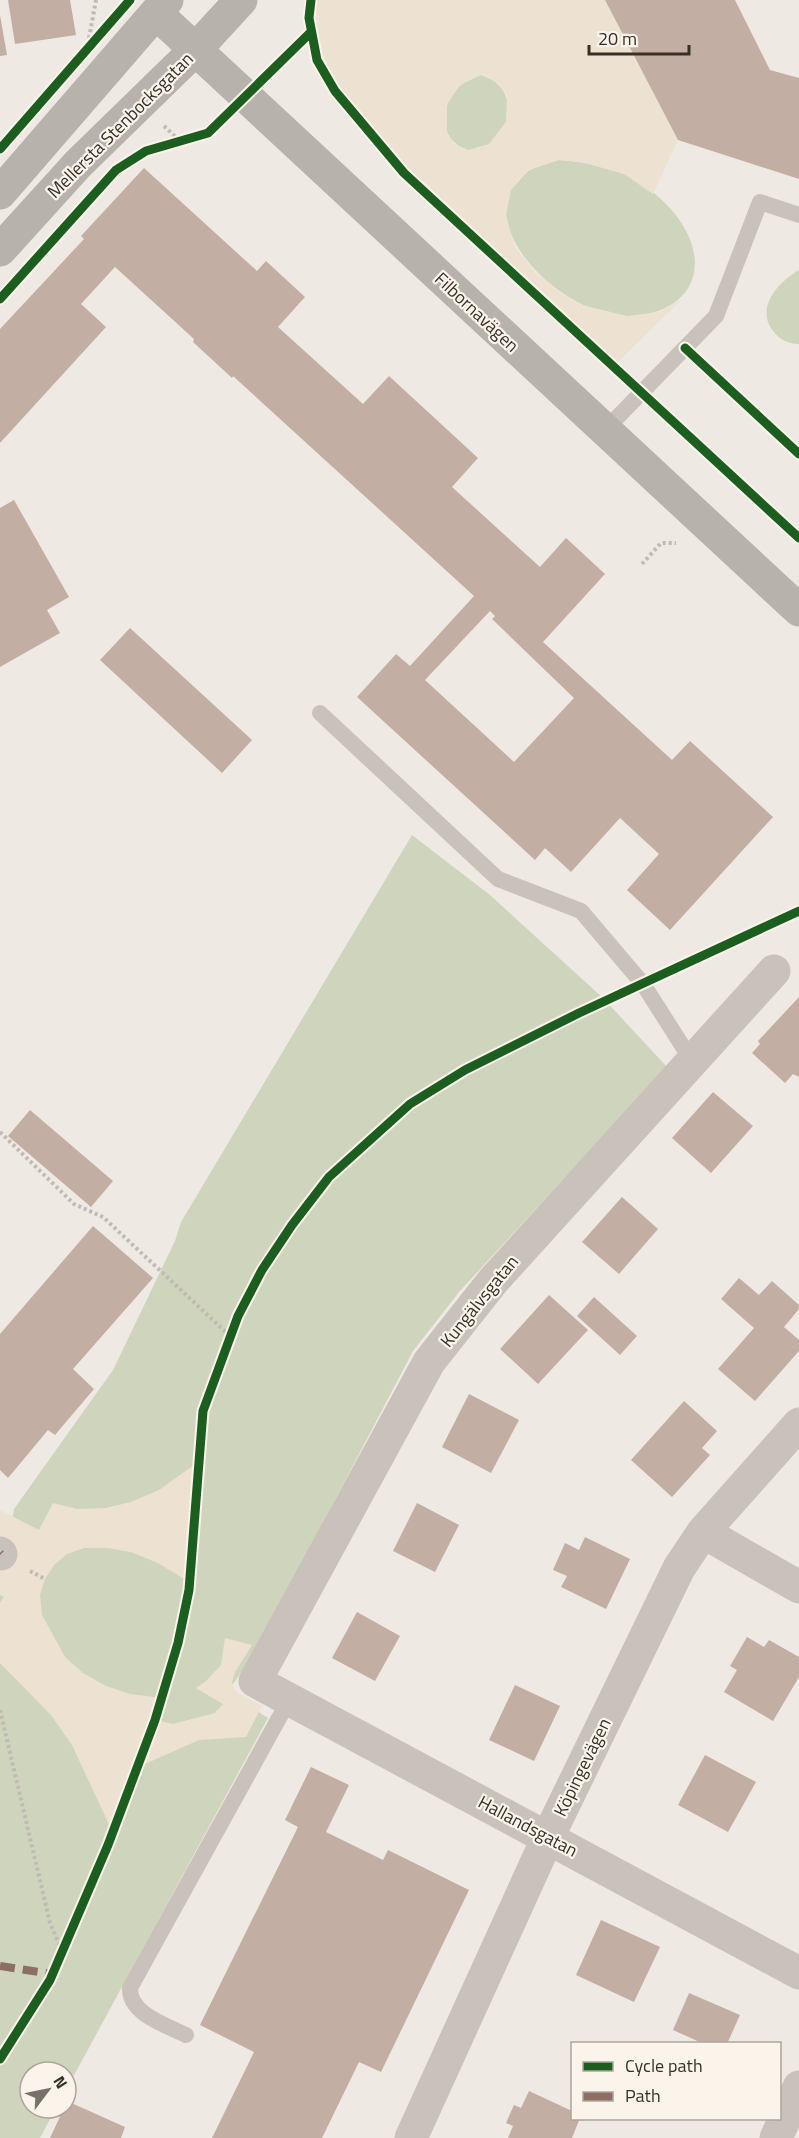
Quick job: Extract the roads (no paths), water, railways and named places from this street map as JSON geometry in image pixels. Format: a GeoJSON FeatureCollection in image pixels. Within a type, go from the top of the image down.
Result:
{"type":"FeatureCollection","features":[{"type":"Feature","properties":{"kind":"street","name":"Mellersta Stenbocksgatan"},"geometry":{"type":"LineString","coordinates":[[0,250],[78,164],[195,50],[241,0]]}},
{"type":"Feature","properties":{"kind":"street","name":"Filbornavägen"},"geometry":{"type":"LineString","coordinates":[[161,7],[195,50],[799,610]]}},
{"type":"Feature","properties":{"kind":"street"},"geometry":{"type":"LineString","coordinates":[[0,193],[161,7]]}},
{"type":"Feature","properties":{"kind":"street","name":"Kungälvsgatan"},"geometry":{"type":"LineString","coordinates":[[255,1681],[429,1362],[493,1281],[774,971]]}},
{"type":"Feature","properties":{"kind":"street","name":"Köpingevägen"},"geometry":{"type":"LineString","coordinates":[[411,2138],[548,1837],[679,1568],[704,1532],[799,1424]]}},
{"type":"Feature","properties":{"kind":"street"},"geometry":{"type":"LineString","coordinates":[[704,1532],[799,1587]]}},
{"type":"Feature","properties":{"kind":"street","name":"Hallandsgatan"},"geometry":{"type":"LineString","coordinates":[[255,1681],[799,1973]]}},
{"type":"Feature","properties":{"kind":"street"},"geometry":{"type":"LineString","coordinates":[[776,2138],[799,2087]]}},
{"type":"Feature","properties":{"kind":"lane"},"geometry":{"type":"LineString","coordinates":[[605,430],[716,316],[760,202],[799,215]]}},
{"type":"Feature","properties":{"kind":"lane"},"geometry":{"type":"LineString","coordinates":[[320,713],[498,879],[580,911],[643,984],[692,1061]]}},
{"type":"Feature","properties":{"kind":"lane"},"geometry":{"type":"LineString","coordinates":[[186,2035],[144,2013],[134,2002],[130,1988],[289,1700]]}}]}
